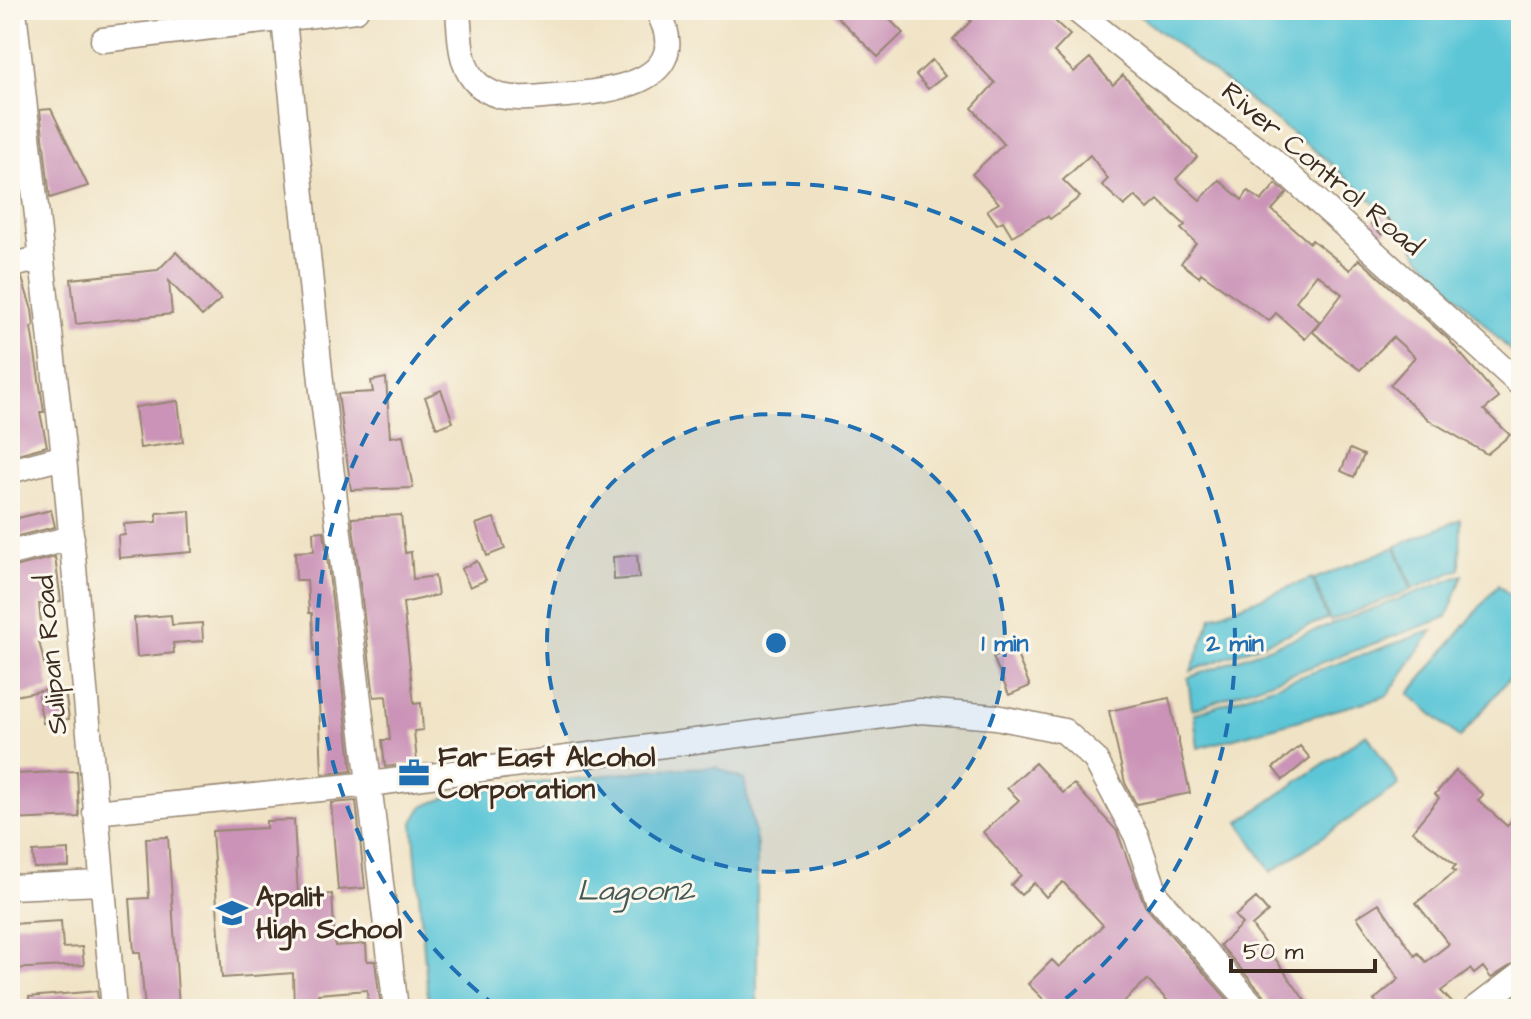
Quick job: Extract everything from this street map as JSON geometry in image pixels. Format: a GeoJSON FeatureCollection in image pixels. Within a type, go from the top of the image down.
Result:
{"type":"FeatureCollection","features":[{"type":"Feature","properties":{"kind":"street","name":"Sulipan Road"},"geometry":{"type":"LineString","coordinates":[[14,10],[64,457],[114,1009]]}},
{"type":"Feature","properties":{"kind":"street"},"geometry":{"type":"LineString","coordinates":[[103,40],[284,14],[356,10]]}},
{"type":"Feature","properties":{"kind":"street"},"geometry":{"type":"LineString","coordinates":[[458,10],[465,62],[471,77],[483,89],[499,96],[523,98],[592,93],[645,80],[658,69],[667,39],[657,10]]}},
{"type":"Feature","properties":{"kind":"street","name":"River Control Road"},"geometry":{"type":"LineString","coordinates":[[1076,10],[1269,157],[1521,385]]}},
{"type":"Feature","properties":{"kind":"street"},"geometry":{"type":"LineString","coordinates":[[284,14],[322,391],[396,1009]]}},
{"type":"Feature","properties":{"kind":"street"},"geometry":{"type":"LineString","coordinates":[[10,266],[41,258]]}},
{"type":"Feature","properties":{"kind":"street"},"geometry":{"type":"LineString","coordinates":[[10,471],[64,457]]}},
{"type":"Feature","properties":{"kind":"street"},"geometry":{"type":"LineString","coordinates":[[10,553],[72,538]]}},
{"type":"Feature","properties":{"kind":"street"},"geometry":{"type":"LineString","coordinates":[[95,812],[370,784],[921,711],[996,717],[1064,731],[1095,759],[1136,835],[1157,897],[1256,1009]]}},
{"type":"Feature","properties":{"kind":"street"},"geometry":{"type":"LineString","coordinates":[[10,887],[101,883]]}},
{"type":"Feature","properties":{"kind":"street"},"geometry":{"type":"LineString","coordinates":[[1475,1009],[1521,974]]}},
{"type":"Feature","properties":{"kind":"water"},"geometry":{"type":"Polygon","coordinates":[[[1132,10],[1521,10],[1521,362],[1420,257],[1401,227],[1323,157],[1132,10]]]}},
{"type":"Feature","properties":{"kind":"water"},"geometry":{"type":"Polygon","coordinates":[[[1461,519],[1460,569],[1413,589],[1396,546],[1461,519]]]}},
{"type":"Feature","properties":{"kind":"water"},"geometry":{"type":"Polygon","coordinates":[[[1395,547],[1411,590],[1330,621],[1314,579],[1395,547]]]}},
{"type":"Feature","properties":{"kind":"water"},"geometry":{"type":"Polygon","coordinates":[[[1463,575],[1447,617],[1192,710],[1188,678],[1463,575]]]}},
{"type":"Feature","properties":{"kind":"water"},"geometry":{"type":"Polygon","coordinates":[[[1312,578],[1327,619],[1191,671],[1212,617],[1312,578]]]}},
{"type":"Feature","properties":{"kind":"water"},"geometry":{"type":"Polygon","coordinates":[[[1498,585],[1521,605],[1521,664],[1460,738],[1409,694],[1498,585]]]}},
{"type":"Feature","properties":{"kind":"water"},"geometry":{"type":"Polygon","coordinates":[[[1433,630],[1387,696],[1198,748],[1194,714],[1433,630]]]}},
{"type":"Feature","properties":{"kind":"water"},"geometry":{"type":"Polygon","coordinates":[[[1367,734],[1399,785],[1271,872],[1239,822],[1367,734]]]}},
{"type":"Feature","properties":{"kind":"water","name":"Lagoon2"},"geometry":{"type":"Polygon","coordinates":[[[716,767],[744,780],[757,846],[757,1009],[429,1009],[413,822],[422,807],[461,792],[658,769],[716,767]]]}},
{"type":"Feature","properties":{"kind":"building"},"geometry":{"type":"Polygon","coordinates":[[[830,10],[880,10],[903,33],[878,57],[830,10]]]}},
{"type":"Feature","properties":{"kind":"building"},"geometry":{"type":"Polygon","coordinates":[[[960,10],[1043,10],[1070,35],[1054,52],[1074,72],[1090,58],[1113,85],[1123,75],[1197,157],[1176,179],[1200,200],[1219,180],[1242,200],[1248,191],[1261,201],[1276,184],[1287,193],[1272,210],[1310,243],[1312,240],[1350,270],[1359,259],[1448,339],[1499,398],[1484,410],[1510,435],[1487,454],[1429,420],[1390,385],[1415,357],[1393,337],[1360,370],[1337,353],[1313,332],[1342,294],[1317,274],[1296,301],[1320,322],[1305,339],[1276,313],[1269,321],[1201,273],[1199,277],[1181,263],[1196,243],[1181,229],[1185,225],[1158,200],[1148,209],[1135,196],[1124,206],[1102,185],[1108,179],[1090,155],[1063,180],[1080,197],[1050,219],[1047,216],[1012,236],[1003,221],[997,224],[987,210],[999,203],[972,174],[1004,144],[972,108],[995,83],[953,39],[971,21],[960,10]]]}},
{"type":"Feature","properties":{"kind":"building"},"geometry":{"type":"Polygon","coordinates":[[[932,60],[945,76],[928,89],[916,75],[932,60]]]}},
{"type":"Feature","properties":{"kind":"building"},"geometry":{"type":"Polygon","coordinates":[[[51,109],[88,186],[50,198],[40,110],[51,109]]]}},
{"type":"Feature","properties":{"kind":"building"},"geometry":{"type":"Polygon","coordinates":[[[1381,213],[1390,221],[1390,227],[1382,235],[1371,224],[1381,213]]]}},
{"type":"Feature","properties":{"kind":"building"},"geometry":{"type":"Polygon","coordinates":[[[176,252],[221,299],[202,316],[169,281],[172,314],[76,324],[71,279],[158,270],[176,252]]]}},
{"type":"Feature","properties":{"kind":"building"},"geometry":{"type":"Polygon","coordinates":[[[22,278],[32,310],[34,326],[31,327],[44,412],[40,412],[47,446],[10,456],[10,281],[22,278]]]}},
{"type":"Feature","properties":{"kind":"building"},"geometry":{"type":"Polygon","coordinates":[[[386,378],[390,437],[403,435],[413,488],[351,490],[338,394],[373,392],[371,381],[386,378]]]}},
{"type":"Feature","properties":{"kind":"building"},"geometry":{"type":"Polygon","coordinates":[[[441,390],[453,422],[437,428],[425,397],[441,390]]]}},
{"type":"Feature","properties":{"kind":"building"},"geometry":{"type":"Polygon","coordinates":[[[178,401],[183,442],[140,448],[135,407],[178,401]]]}},
{"type":"Feature","properties":{"kind":"building"},"geometry":{"type":"Polygon","coordinates":[[[1350,449],[1364,455],[1354,477],[1341,471],[1350,449]]]}},
{"type":"Feature","properties":{"kind":"building"},"geometry":{"type":"Polygon","coordinates":[[[51,510],[55,527],[10,538],[10,520],[51,510]]]}},
{"type":"Feature","properties":{"kind":"building"},"geometry":{"type":"Polygon","coordinates":[[[190,511],[192,552],[119,558],[118,536],[125,535],[124,524],[157,522],[157,513],[190,511]]]}},
{"type":"Feature","properties":{"kind":"building"},"geometry":{"type":"Polygon","coordinates":[[[401,515],[405,553],[411,552],[413,579],[435,576],[438,595],[403,603],[414,704],[421,703],[423,730],[414,731],[417,763],[385,767],[382,740],[390,740],[386,696],[374,697],[352,518],[401,515]]]}},
{"type":"Feature","properties":{"kind":"building"},"geometry":{"type":"Polygon","coordinates":[[[494,518],[505,549],[487,556],[476,524],[494,518]]]}},
{"type":"Feature","properties":{"kind":"building"},"geometry":{"type":"Polygon","coordinates":[[[324,531],[352,771],[322,774],[317,652],[314,652],[307,580],[296,580],[295,552],[314,551],[313,532],[324,531]]]}},
{"type":"Feature","properties":{"kind":"building"},"geometry":{"type":"Polygon","coordinates":[[[637,555],[639,578],[614,580],[613,557],[637,555]]]}},
{"type":"Feature","properties":{"kind":"building"},"geometry":{"type":"Polygon","coordinates":[[[55,557],[61,601],[39,604],[43,640],[39,641],[50,689],[10,697],[10,568],[55,557]]]}},
{"type":"Feature","properties":{"kind":"building"},"geometry":{"type":"Polygon","coordinates":[[[477,561],[486,580],[470,587],[461,569],[477,561]]]}},
{"type":"Feature","properties":{"kind":"building"},"geometry":{"type":"Polygon","coordinates":[[[171,615],[172,625],[202,623],[203,641],[173,643],[174,653],[137,657],[134,618],[171,615]]]}},
{"type":"Feature","properties":{"kind":"building"},"geometry":{"type":"Polygon","coordinates":[[[1014,648],[1030,686],[1009,695],[993,657],[1014,648]]]}},
{"type":"Feature","properties":{"kind":"building"},"geometry":{"type":"Polygon","coordinates":[[[65,691],[69,719],[43,723],[38,696],[65,691]]]}},
{"type":"Feature","properties":{"kind":"building"},"geometry":{"type":"Polygon","coordinates":[[[1169,698],[1190,793],[1136,804],[1125,783],[1109,711],[1169,698]]]}},
{"type":"Feature","properties":{"kind":"building"},"geometry":{"type":"Polygon","coordinates":[[[1300,746],[1310,758],[1283,780],[1273,768],[1300,746]]]}},
{"type":"Feature","properties":{"kind":"building"},"geometry":{"type":"Polygon","coordinates":[[[1035,763],[1063,793],[1074,784],[1117,831],[1145,906],[1236,1009],[1162,1009],[1169,1002],[1147,980],[1116,1009],[1053,1009],[1028,984],[1052,960],[1059,967],[1103,925],[1063,882],[1046,897],[1034,883],[1021,895],[1011,885],[1021,875],[983,832],[1019,800],[1007,788],[1035,763]]]}},
{"type":"Feature","properties":{"kind":"building"},"geometry":{"type":"Polygon","coordinates":[[[77,771],[79,817],[10,820],[10,797],[16,797],[15,774],[77,771]]]}},
{"type":"Feature","properties":{"kind":"building"},"geometry":{"type":"Polygon","coordinates":[[[1456,771],[1483,795],[1478,800],[1507,826],[1521,810],[1521,959],[1491,978],[1483,967],[1474,974],[1470,969],[1441,991],[1458,1009],[1382,1009],[1374,1000],[1399,979],[1357,917],[1379,903],[1415,956],[1418,953],[1426,962],[1449,944],[1416,903],[1456,871],[1452,869],[1456,865],[1412,831],[1439,798],[1435,794],[1456,771]]]}},
{"type":"Feature","properties":{"kind":"building"},"geometry":{"type":"Polygon","coordinates":[[[356,801],[365,888],[338,890],[331,803],[356,801]]]}},
{"type":"Feature","properties":{"kind":"building"},"geometry":{"type":"Polygon","coordinates":[[[294,820],[298,896],[332,894],[335,946],[366,944],[367,961],[375,961],[381,1009],[368,1009],[367,990],[318,994],[319,1009],[294,1009],[293,973],[222,978],[212,831],[266,828],[266,821],[294,820]]]}},
{"type":"Feature","properties":{"kind":"building"},"geometry":{"type":"Polygon","coordinates":[[[168,837],[179,1009],[145,1009],[140,952],[134,952],[130,899],[149,898],[146,838],[168,837]]]}},
{"type":"Feature","properties":{"kind":"building"},"geometry":{"type":"Polygon","coordinates":[[[69,850],[69,867],[34,868],[33,852],[69,850]]]}},
{"type":"Feature","properties":{"kind":"building"},"geometry":{"type":"Polygon","coordinates":[[[1256,898],[1268,912],[1252,926],[1311,1009],[1271,1009],[1267,999],[1220,945],[1242,924],[1235,916],[1256,898]]]}},
{"type":"Feature","properties":{"kind":"building"},"geometry":{"type":"Polygon","coordinates":[[[61,921],[63,948],[82,947],[84,965],[11,969],[10,924],[61,921]]]}},
{"type":"Feature","properties":{"kind":"building"},"geometry":{"type":"Polygon","coordinates":[[[97,991],[99,1009],[29,1009],[29,997],[97,991]]]}},
{"type":"Feature","properties":{"kind":"place","name":"Far East Alcohol Corporation"},"geometry":{"type":"Point","coordinates":[414,773]}},
{"type":"Feature","properties":{"kind":"place","name":"Apalit High School"},"geometry":{"type":"Point","coordinates":[232,913]}}]}
